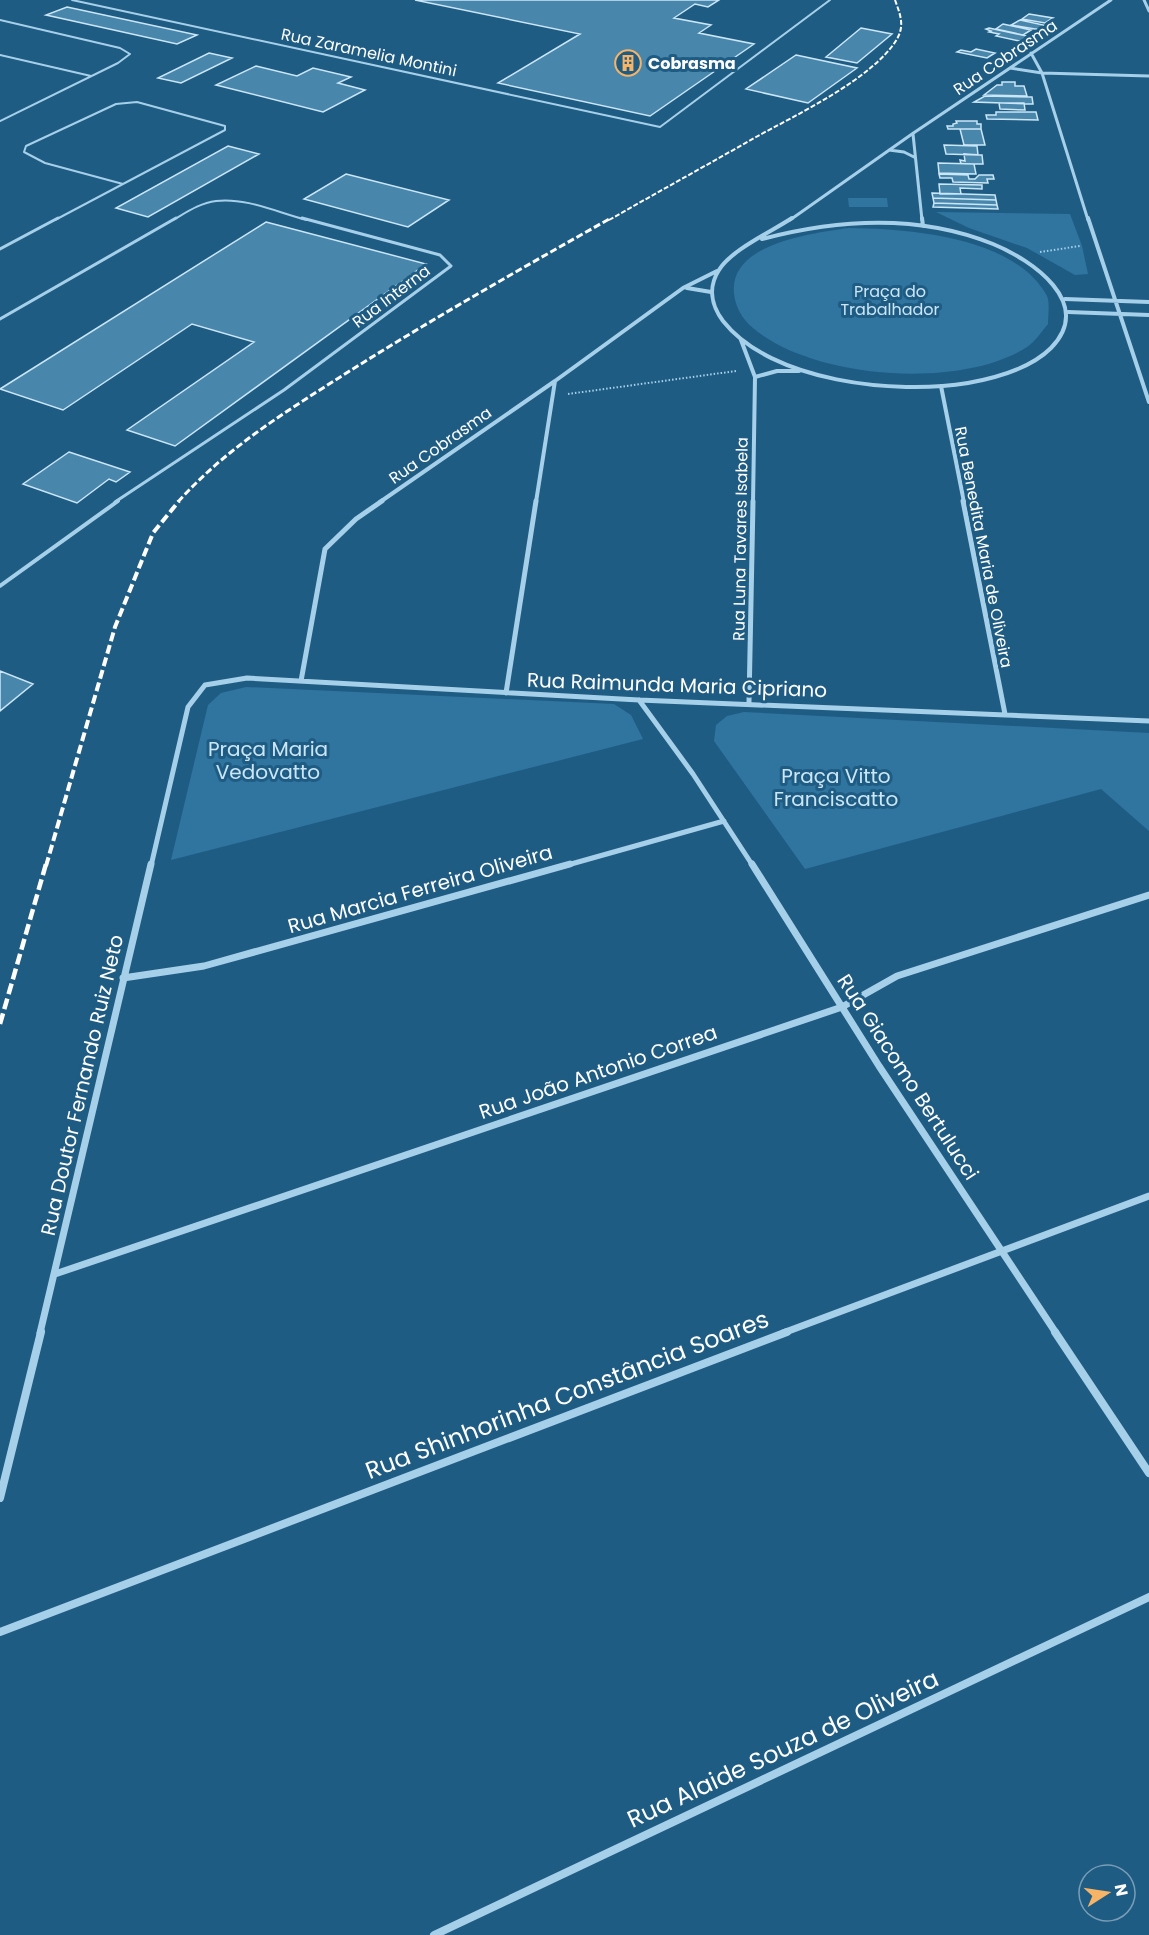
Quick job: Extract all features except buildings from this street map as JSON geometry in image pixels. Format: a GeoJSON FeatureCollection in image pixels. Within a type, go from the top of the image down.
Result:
{"type":"FeatureCollection","features":[{"type":"Feature","properties":{"kind":"street","name":"Rua Cobrasma"},"geometry":{"type":"LineString","coordinates":[[762,239],[888,150],[1112,0]]}},
{"type":"Feature","properties":{"kind":"street"},"geometry":{"type":"LineString","coordinates":[[1144,0],[1149,11]]}},
{"type":"Feature","properties":{"kind":"street"},"geometry":{"type":"LineString","coordinates":[[1031,53],[1042,73],[1096,245],[1149,402]]}},
{"type":"Feature","properties":{"kind":"street"},"geometry":{"type":"LineString","coordinates":[[1009,68],[1042,73],[1149,76]]}},
{"type":"Feature","properties":{"kind":"street"},"geometry":{"type":"LineString","coordinates":[[913,134],[923,226]]}},
{"type":"Feature","properties":{"kind":"street"},"geometry":{"type":"LineString","coordinates":[[888,150],[904,152],[914,158]]}},
{"type":"Feature","properties":{"kind":"street"},"geometry":{"type":"LineString","coordinates":[[755,377],[788,370],[896,386],[941,386],[995,377],[1036,360],[1061,338],[1068,312],[1065,299],[1054,283],[1038,268],[1017,255],[974,237],[923,226],[879,222],[837,223],[796,228],[762,239],[735,253],[717,271],[711,292],[718,316],[741,340],[771,357],[809,372]]}},
{"type":"Feature","properties":{"kind":"street","name":"Rua Cobrasma"},"geometry":{"type":"LineString","coordinates":[[301,681],[325,549],[356,519],[555,381],[683,288],[717,271]]}},
{"type":"Feature","properties":{"kind":"street"},"geometry":{"type":"LineString","coordinates":[[683,288],[711,292]]}},
{"type":"Feature","properties":{"kind":"street"},"geometry":{"type":"LineString","coordinates":[[1065,299],[1149,302]]}},
{"type":"Feature","properties":{"kind":"street"},"geometry":{"type":"LineString","coordinates":[[1068,312],[1149,315]]}},
{"type":"Feature","properties":{"kind":"street","name":"Rua Luna Tavares Isabela"},"geometry":{"type":"LineString","coordinates":[[741,340],[755,377],[749,702]]}},
{"type":"Feature","properties":{"kind":"street"},"geometry":{"type":"LineString","coordinates":[[506,693],[555,381]]}},
{"type":"Feature","properties":{"kind":"street","name":"Rua Benedita Maria de Oliveira"},"geometry":{"type":"LineString","coordinates":[[941,386],[1005,714]]}},
{"type":"Feature","properties":{"kind":"street","name":"Rua Raimunda Maria Cipriano"},"geometry":{"type":"LineString","coordinates":[[205,685],[247,678],[639,700],[749,702],[1149,721]]}},
{"type":"Feature","properties":{"kind":"street","name":"Rua Doutor Fernando Ruiz Neto"},"geometry":{"type":"LineString","coordinates":[[0,1498],[188,707],[205,685]]}},
{"type":"Feature","properties":{"kind":"street","name":"Rua Giacomo Bertulucci"},"geometry":{"type":"LineString","coordinates":[[639,700],[669,739],[724,821],[842,1007],[1149,1473]]}},
{"type":"Feature","properties":{"kind":"street","name":"Rua Marcia Ferreira Oliveira"},"geometry":{"type":"LineString","coordinates":[[123,978],[204,966],[724,821]]}},
{"type":"Feature","properties":{"kind":"street","name":"Rua João Antonio Correa"},"geometry":{"type":"LineString","coordinates":[[55,1274],[842,1007],[897,976],[1149,895]]}},
{"type":"Feature","properties":{"kind":"street","name":"Rua Shinhorinha Constância Soares"},"geometry":{"type":"LineString","coordinates":[[0,1632],[1149,1196]]}},
{"type":"Feature","properties":{"kind":"street","name":"Rua Alaide Souza de Oliveira"},"geometry":{"type":"LineString","coordinates":[[434,1935],[1149,1598]]}},
{"type":"Feature","properties":{"kind":"lane","name":"Rua Zaramelia Montini"},"geometry":{"type":"LineString","coordinates":[[72,0],[660,127],[830,0]]}},
{"type":"Feature","properties":{"kind":"lane"},"geometry":{"type":"LineString","coordinates":[[0,20],[128,51],[130,54],[118,63],[0,121]]}},
{"type":"Feature","properties":{"kind":"lane"},"geometry":{"type":"LineString","coordinates":[[0,55],[92,76]]}},
{"type":"Feature","properties":{"kind":"lane"},"geometry":{"type":"LineString","coordinates":[[0,249],[124,184],[225,130],[225,126],[136,102],[127,102],[117,104],[26,146],[24,152],[45,163],[124,184]]}},
{"type":"Feature","properties":{"kind":"lane","name":"Rua Interna"},"geometry":{"type":"LineString","coordinates":[[0,320],[196,207],[214,201],[232,200],[440,255],[451,266],[284,390],[108,507],[0,586]]}},
{"type":"Feature","properties":{"kind":"path"},"geometry":{"type":"LineString","coordinates":[[1017,255],[1096,245]]}},
{"type":"Feature","properties":{"kind":"path"},"geometry":{"type":"LineString","coordinates":[[553,396],[751,369]]}},
{"type":"Feature","properties":{"kind":"green space"},"geometry":{"type":"Polygon","coordinates":[[[848,198],[887,198],[888,207],[849,207],[848,198]]]}},
{"type":"Feature","properties":{"kind":"green space"},"geometry":{"type":"Polygon","coordinates":[[[936,212],[1070,214],[1082,246],[1088,274],[1075,275],[1027,248],[969,228],[936,212]]]}},
{"type":"Feature","properties":{"kind":"green space","name":"Praça do Trabalhador"},"geometry":{"type":"Polygon","coordinates":[[[849,228],[929,234],[986,248],[1011,260],[1031,276],[1047,296],[1048,324],[1030,345],[999,361],[965,369],[927,373],[888,373],[849,368],[812,359],[779,345],[749,324],[742,316],[734,293],[736,276],[745,262],[776,244],[816,233],[849,228]]]}},
{"type":"Feature","properties":{"kind":"green space","name":"Praça Maria Vedovatto"},"geometry":{"type":"Polygon","coordinates":[[[246,687],[614,704],[631,715],[643,739],[171,860],[208,705],[221,693],[246,687]]]}},
{"type":"Feature","properties":{"kind":"green space","name":"Praça Vitto Franciscatto"},"geometry":{"type":"Polygon","coordinates":[[[744,712],[1149,733],[1149,831],[1101,789],[805,869],[714,741],[716,725],[727,716],[744,712]]]}},
{"type":"Feature","properties":{"kind":"railway"},"geometry":{"type":"LineString","coordinates":[[609,220],[812,107],[871,68],[886,54],[901,29],[899,10],[895,0]]}},
{"type":"Feature","properties":{"kind":"railway"},"geometry":{"type":"LineString","coordinates":[[179,501],[216,464],[258,431],[302,401],[511,274],[611,218]]}},
{"type":"Feature","properties":{"kind":"railway"},"geometry":{"type":"LineString","coordinates":[[46,866],[115,627],[153,533],[179,501]]}},
{"type":"Feature","properties":{"kind":"railway"},"geometry":{"type":"LineString","coordinates":[[0,1024],[46,864]]}},
{"type":"Feature","properties":{"kind":"place","name":"Cobrasma"},"geometry":{"type":"Point","coordinates":[628,63]}}]}
